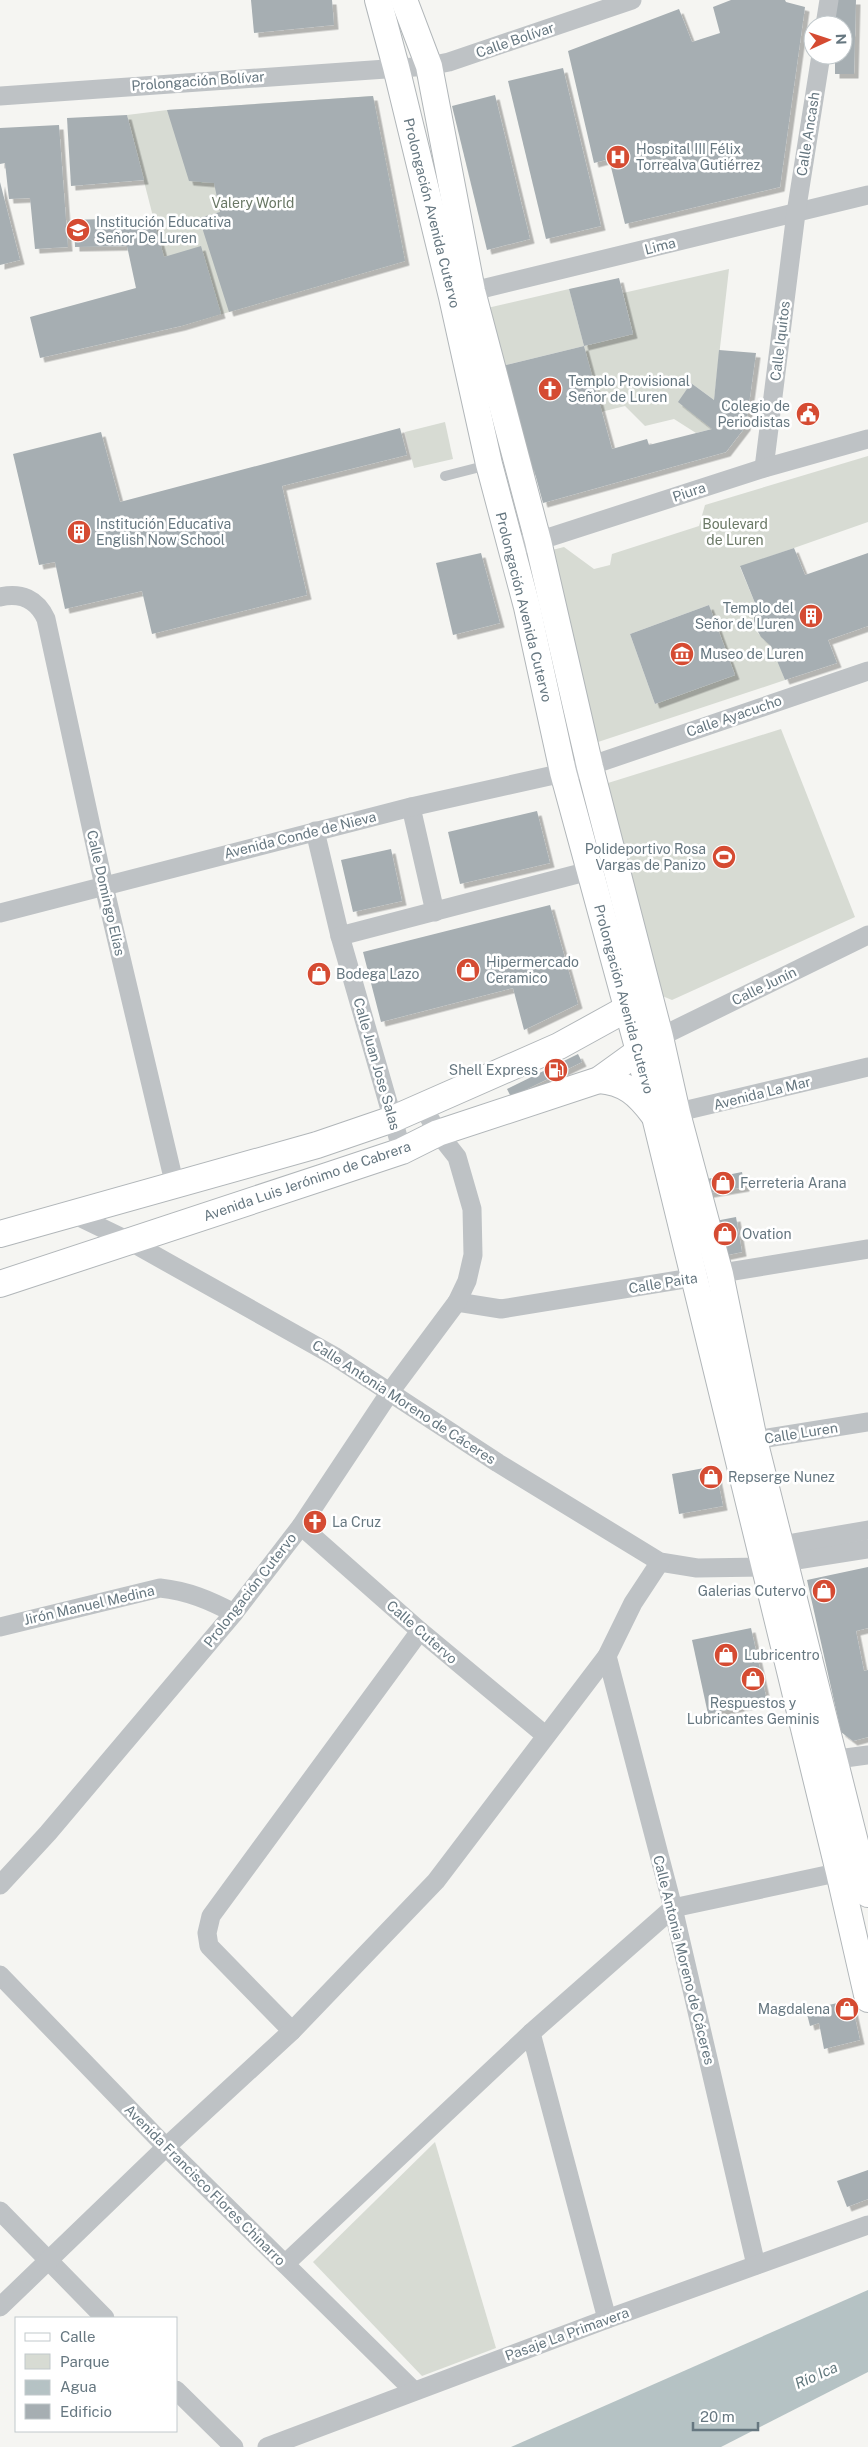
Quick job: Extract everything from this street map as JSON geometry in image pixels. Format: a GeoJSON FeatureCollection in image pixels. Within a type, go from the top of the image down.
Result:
{"type":"FeatureCollection","features":[{"type":"Feature","properties":{"kind":"street","name":"Prolongación Avenida Cutervo"},"geometry":{"type":"LineString","coordinates":[[378,0],[462,294],[538,541],[595,765],[660,1037],[666,1115],[694,1278],[744,1442],[850,1870],[868,2000]]}},
{"type":"Feature","properties":{"kind":"street","name":"Prolongación Avenida Cutervo"},"geometry":{"type":"LineString","coordinates":[[404,0],[429,66],[489,464],[526,608],[563,772],[639,1050],[666,1115],[720,1274],[744,1442]]}},
{"type":"Feature","properties":{"kind":"street","name":"Calle Bolívar"},"geometry":{"type":"LineString","coordinates":[[396,67],[429,66],[449,62],[632,0]]}},
{"type":"Feature","properties":{"kind":"street"},"geometry":{"type":"LineString","coordinates":[[827,15],[829,0]]}},
{"type":"Feature","properties":{"kind":"street","name":"Calle Ancash"},"geometry":{"type":"LineString","coordinates":[[796,213],[819,65]]}},
{"type":"Feature","properties":{"kind":"street","name":"Prolongación Bolívar"},"geometry":{"type":"LineString","coordinates":[[0,96],[396,67]]}},
{"type":"Feature","properties":{"kind":"street","name":"Lima"},"geometry":{"type":"LineString","coordinates":[[462,294],[868,195]]}},
{"type":"Feature","properties":{"kind":"street","name":"Calle Iquitos"},"geometry":{"type":"LineString","coordinates":[[764,468],[796,213]]}},
{"type":"Feature","properties":{"kind":"street","name":"Piura"},"geometry":{"type":"LineString","coordinates":[[510,547],[538,541],[764,468],[868,439]]}},
{"type":"Feature","properties":{"kind":"street","name":"Calle Domingo Elías"},"geometry":{"type":"LineString","coordinates":[[0,597],[15,595],[35,602],[46,619],[104,886],[175,1186]]}},
{"type":"Feature","properties":{"kind":"street","name":"Calle Ayacucho"},"geometry":{"type":"LineString","coordinates":[[595,765],[868,671]]}},
{"type":"Feature","properties":{"kind":"street","name":"Avenida Conde de Nieva"},"geometry":{"type":"LineString","coordinates":[[0,913],[411,807],[595,765]]}},
{"type":"Feature","properties":{"kind":"street"},"geometry":{"type":"LineString","coordinates":[[411,807],[436,912]]}},
{"type":"Feature","properties":{"kind":"street","name":"Calle Juan Jose Salas"},"geometry":{"type":"LineString","coordinates":[[315,831],[340,936],[402,1150]]}},
{"type":"Feature","properties":{"kind":"street"},"geometry":{"type":"LineString","coordinates":[[340,936],[589,871]]}},
{"type":"Feature","properties":{"kind":"street","name":"Calle Junín"},"geometry":{"type":"LineString","coordinates":[[660,1037],[868,936]]}},
{"type":"Feature","properties":{"kind":"street"},"geometry":{"type":"LineString","coordinates":[[0,1234],[75,1215],[317,1145],[393,1120],[422,1105],[559,1046],[628,1008]]}},
{"type":"Feature","properties":{"kind":"street","name":"Avenida Luis Jerónimo de Cabrera"},"geometry":{"type":"LineString","coordinates":[[0,1284],[132,1242],[402,1150],[438,1133],[599,1080],[660,1037]]}},
{"type":"Feature","properties":{"kind":"street","name":"Avenida La Mar"},"geometry":{"type":"LineString","coordinates":[[666,1115],[868,1067]]}},
{"type":"Feature","properties":{"kind":"street"},"geometry":{"type":"LineString","coordinates":[[599,1080],[624,1085],[666,1115]]}},
{"type":"Feature","properties":{"kind":"street","name":"Prolongación Cutervo"},"geometry":{"type":"LineString","coordinates":[[0,1886],[48,1833],[234,1613],[301,1526],[390,1392],[457,1302],[467,1281],[472,1256],[472,1209],[457,1158],[438,1133],[422,1105]]}},
{"type":"Feature","properties":{"kind":"street","name":"Calle Antonia Moreno de Cáceres"},"geometry":{"type":"LineString","coordinates":[[75,1215],[132,1242],[326,1351],[498,1463],[660,1562],[697,1568],[737,1567],[773,1556]]}},
{"type":"Feature","properties":{"kind":"street","name":"Calle Paita"},"geometry":{"type":"LineString","coordinates":[[457,1302],[501,1309],[868,1249]]}},
{"type":"Feature","properties":{"kind":"street","name":"Calle Luren"},"geometry":{"type":"LineString","coordinates":[[744,1442],[868,1422]]}},
{"type":"Feature","properties":{"kind":"street","name":"Calle Cutervo"},"geometry":{"type":"LineString","coordinates":[[301,1526],[420,1631],[545,1735]]}},
{"type":"Feature","properties":{"kind":"street"},"geometry":{"type":"LineString","coordinates":[[773,1556],[868,1530]]}},
{"type":"Feature","properties":{"kind":"street"},"geometry":{"type":"LineString","coordinates":[[773,1556],[868,1549]]}},
{"type":"Feature","properties":{"kind":"street"},"geometry":{"type":"LineString","coordinates":[[0,2307],[166,2147],[292,2031],[436,1881],[545,1735],[607,1656],[633,1603],[660,1562]]}},
{"type":"Feature","properties":{"kind":"street","name":"Jirón Manuel Medina"},"geometry":{"type":"LineString","coordinates":[[0,1627],[160,1588],[184,1591],[205,1598],[234,1613]]}},
{"type":"Feature","properties":{"kind":"street"},"geometry":{"type":"LineString","coordinates":[[292,2031],[209,1946],[207,1933],[211,1916],[420,1631]]}},
{"type":"Feature","properties":{"kind":"street","name":"Calle Antonia Moreno de Cáceres"},"geometry":{"type":"LineString","coordinates":[[607,1656],[673,1908],[756,2265]]}},
{"type":"Feature","properties":{"kind":"street"},"geometry":{"type":"LineString","coordinates":[[823,1761],[868,1754]]}},
{"type":"Feature","properties":{"kind":"street","name":"Prolongación Avenida Cutervo"},"geometry":{"type":"LineString","coordinates":[[850,1870],[868,1894]]}},
{"type":"Feature","properties":{"kind":"street"},"geometry":{"type":"LineString","coordinates":[[285,2264],[531,2032],[673,1908],[850,1870]]}},
{"type":"Feature","properties":{"kind":"street","name":"Avenida Francisco Flores Chinarro"},"geometry":{"type":"LineString","coordinates":[[0,1975],[166,2147],[414,2390]]}},
{"type":"Feature","properties":{"kind":"street"},"geometry":{"type":"LineString","coordinates":[[531,2032],[607,2320]]}},
{"type":"Feature","properties":{"kind":"street"},"geometry":{"type":"LineString","coordinates":[[0,2211],[104,2317]]}},
{"type":"Feature","properties":{"kind":"street","name":"Pasaje La Primavera"},"geometry":{"type":"LineString","coordinates":[[267,2447],[414,2390],[868,2225]]}},
{"type":"Feature","properties":{"kind":"street"},"geometry":{"type":"LineString","coordinates":[[178,2392],[234,2447]]}},
{"type":"Feature","properties":{"kind":"lane"},"geometry":{"type":"LineString","coordinates":[[445,476],[489,464]]}},
{"type":"Feature","properties":{"kind":"green space","name":"Valery World"},"geometry":{"type":"Polygon","coordinates":[[[373,96],[405,261],[181,326],[127,115],[167,110],[373,96]]]}},
{"type":"Feature","properties":{"kind":"green space"},"geometry":{"type":"Polygon","coordinates":[[[729,269],[714,400],[691,383],[679,402],[712,429],[696,433],[674,419],[645,426],[625,406],[601,412],[584,346],[633,334],[623,293],[729,269]]]}},
{"type":"Feature","properties":{"kind":"green space"},"geometry":{"type":"Polygon","coordinates":[[[569,289],[584,346],[498,367],[483,309],[569,289]]]}},
{"type":"Feature","properties":{"kind":"green space"},"geometry":{"type":"Polygon","coordinates":[[[445,422],[453,459],[414,468],[405,432],[445,422]]]}},
{"type":"Feature","properties":{"kind":"green space","name":"Boulevard de Luren"},"geometry":{"type":"Polygon","coordinates":[[[868,456],[868,522],[740,567],[757,608],[753,622],[754,627],[774,652],[785,680],[595,743],[552,550],[564,547],[594,569],[610,565],[612,554],[699,526],[705,505],[868,456]],[[709,605],[630,634],[655,704],[735,675],[709,605]]]}},
{"type":"Feature","properties":{"kind":"green space","name":"Polideportivo Rosa Vargas de Panizo"},"geometry":{"type":"Polygon","coordinates":[[[781,729],[855,917],[672,1000],[650,991],[601,798],[608,783],[781,729]]]}},
{"type":"Feature","properties":{"kind":"green space"},"geometry":{"type":"Polygon","coordinates":[[[435,2142],[496,2348],[422,2376],[313,2262],[435,2142]]]}},
{"type":"Feature","properties":{"kind":"water","name":"Río Ica"},"geometry":{"type":"Polygon","coordinates":[[[868,2290],[868,2372],[721,2447],[511,2447],[868,2290]]]}},
{"type":"Feature","properties":{"kind":"building"},"geometry":{"type":"Polygon","coordinates":[[[251,0],[332,0],[334,25],[254,33],[251,0]]]}},
{"type":"Feature","properties":{"kind":"building"},"geometry":{"type":"Polygon","coordinates":[[[731,0],[785,0],[786,2],[805,7],[780,187],[625,224],[609,159],[594,163],[568,51],[679,9],[692,42],[720,33],[713,7],[731,0]]]}},
{"type":"Feature","properties":{"kind":"building"},"geometry":{"type":"Polygon","coordinates":[[[836,0],[856,0],[854,74],[835,74],[835,65],[853,65],[853,15],[836,15],[836,0]]]}},
{"type":"Feature","properties":{"kind":"building"},"geometry":{"type":"Polygon","coordinates":[[[563,68],[601,226],[546,239],[508,81],[563,68]]]}},
{"type":"Feature","properties":{"kind":"building"},"geometry":{"type":"Polygon","coordinates":[[[495,95],[530,239],[487,250],[452,106],[495,95]]]}},
{"type":"Feature","properties":{"kind":"building","name":"Valery World"},"geometry":{"type":"Polygon","coordinates":[[[373,96],[405,261],[229,312],[199,218],[220,212],[214,183],[189,181],[167,110],[373,96]]]}},
{"type":"Feature","properties":{"kind":"building"},"geometry":{"type":"Polygon","coordinates":[[[127,115],[144,180],[71,186],[67,118],[127,115]]]}},
{"type":"Feature","properties":{"kind":"building"},"geometry":{"type":"Polygon","coordinates":[[[59,125],[68,247],[35,249],[30,198],[9,199],[5,163],[0,164],[0,128],[59,125]]]}},
{"type":"Feature","properties":{"kind":"building"},"geometry":{"type":"Polygon","coordinates":[[[0,182],[20,260],[0,265],[0,182]]]}},
{"type":"Feature","properties":{"kind":"building"},"geometry":{"type":"Polygon","coordinates":[[[153,217],[164,257],[201,246],[221,314],[181,326],[40,358],[30,317],[136,288],[127,246],[75,247],[74,220],[153,217]]]}},
{"type":"Feature","properties":{"kind":"building"},"geometry":{"type":"Polygon","coordinates":[[[619,278],[633,334],[584,346],[569,289],[619,278]]]}},
{"type":"Feature","properties":{"kind":"building"},"geometry":{"type":"Polygon","coordinates":[[[584,346],[612,449],[647,439],[649,445],[712,429],[678,402],[691,383],[714,400],[719,350],[756,353],[746,426],[726,452],[543,503],[534,470],[525,472],[498,367],[584,346]]]}},
{"type":"Feature","properties":{"kind":"building"},"geometry":{"type":"Polygon","coordinates":[[[400,428],[407,455],[282,486],[307,595],[152,634],[142,591],[65,609],[55,562],[39,565],[13,454],[101,432],[120,502],[400,428]]]}},
{"type":"Feature","properties":{"kind":"building","name":"Templo del Señor de Luren"},"geometry":{"type":"Polygon","coordinates":[[[794,548],[805,575],[868,553],[868,626],[828,640],[837,663],[785,680],[771,646],[761,637],[754,625],[754,613],[757,608],[740,566],[794,548]]]}},
{"type":"Feature","properties":{"kind":"building"},"geometry":{"type":"Polygon","coordinates":[[[481,553],[500,623],[453,635],[436,563],[481,553]]]}},
{"type":"Feature","properties":{"kind":"building","name":"Museo de Luren"},"geometry":{"type":"Polygon","coordinates":[[[709,605],[735,675],[655,704],[630,634],[709,605]]]}},
{"type":"Feature","properties":{"kind":"building"},"geometry":{"type":"Polygon","coordinates":[[[537,811],[550,863],[460,884],[448,832],[537,811]]]}},
{"type":"Feature","properties":{"kind":"building"},"geometry":{"type":"Polygon","coordinates":[[[391,849],[402,901],[353,912],[341,860],[391,849]]]}},
{"type":"Feature","properties":{"kind":"building","name":"Hipermercado Ceramico"},"geometry":{"type":"Polygon","coordinates":[[[550,905],[578,1004],[524,1030],[513,988],[381,1022],[363,952],[550,905]]]}},
{"type":"Feature","properties":{"kind":"building"},"geometry":{"type":"Polygon","coordinates":[[[578,1054],[582,1062],[511,1097],[507,1089],[578,1054]]]}},
{"type":"Feature","properties":{"kind":"building","name":"Ferreteria Arana"},"geometry":{"type":"Polygon","coordinates":[[[742,1172],[745,1187],[704,1194],[702,1180],[742,1172]]]}},
{"type":"Feature","properties":{"kind":"building","name":"Ovation"},"geometry":{"type":"Polygon","coordinates":[[[736,1217],[742,1252],[723,1256],[710,1222],[736,1217]]]}},
{"type":"Feature","properties":{"kind":"building"},"geometry":{"type":"Polygon","coordinates":[[[715,1466],[723,1506],[679,1514],[672,1474],[715,1466]]]}},
{"type":"Feature","properties":{"kind":"building"},"geometry":{"type":"Polygon","coordinates":[[[868,1567],[868,1628],[856,1631],[864,1671],[868,1670],[868,1737],[853,1741],[841,1732],[807,1580],[868,1567]]]}},
{"type":"Feature","properties":{"kind":"building"},"geometry":{"type":"Polygon","coordinates":[[[751,1628],[767,1701],[708,1714],[692,1640],[751,1628]]]}},
{"type":"Feature","properties":{"kind":"building"},"geometry":{"type":"Polygon","coordinates":[[[851,2000],[860,2040],[824,2049],[819,2023],[810,2026],[806,2010],[851,2000]]]}},
{"type":"Feature","properties":{"kind":"building"},"geometry":{"type":"Polygon","coordinates":[[[868,2170],[868,2199],[847,2207],[837,2181],[868,2170]]]}},
{"type":"Feature","properties":{"kind":"place","name":"Hospital III Félix Torrealva Gutiérrez"},"geometry":{"type":"Point","coordinates":[618,157]}},
{"type":"Feature","properties":{"kind":"place","name":"Institución Educativa Señor De Luren"},"geometry":{"type":"Point","coordinates":[78,230]}},
{"type":"Feature","properties":{"kind":"place","name":"Templo Provisional Señor de Luren"},"geometry":{"type":"Point","coordinates":[550,389]}},
{"type":"Feature","properties":{"kind":"place","name":"Colegio de Periodistas"},"geometry":{"type":"Point","coordinates":[808,414]}},
{"type":"Feature","properties":{"kind":"place","name":"Institución Educativa English Now School"},"geometry":{"type":"Point","coordinates":[79,532]}},
{"type":"Feature","properties":{"kind":"place","name":"Templo del Señor de Luren"},"geometry":{"type":"Point","coordinates":[811,616]}},
{"type":"Feature","properties":{"kind":"place","name":"Museo de Luren"},"geometry":{"type":"Point","coordinates":[682,654]}},
{"type":"Feature","properties":{"kind":"place","name":"Polideportivo Rosa Vargas de Panizo"},"geometry":{"type":"Point","coordinates":[724,857]}},
{"type":"Feature","properties":{"kind":"place","name":"Hipermercado Ceramico"},"geometry":{"type":"Point","coordinates":[468,970]}},
{"type":"Feature","properties":{"kind":"place","name":"Bodega Lazo"},"geometry":{"type":"Point","coordinates":[319,974]}},
{"type":"Feature","properties":{"kind":"place","name":"Shell Express"},"geometry":{"type":"Point","coordinates":[556,1070]}},
{"type":"Feature","properties":{"kind":"place","name":"Ferreteria Arana"},"geometry":{"type":"Point","coordinates":[723,1183]}},
{"type":"Feature","properties":{"kind":"place","name":"Ovation"},"geometry":{"type":"Point","coordinates":[725,1234]}},
{"type":"Feature","properties":{"kind":"place","name":"Repserge Nunez"},"geometry":{"type":"Point","coordinates":[711,1477]}},
{"type":"Feature","properties":{"kind":"place","name":"La Cruz"},"geometry":{"type":"Point","coordinates":[315,1522]}},
{"type":"Feature","properties":{"kind":"place","name":"Galerias Cutervo"},"geometry":{"type":"Point","coordinates":[824,1591]}},
{"type":"Feature","properties":{"kind":"place","name":"Lubricentro"},"geometry":{"type":"Point","coordinates":[726,1655]}},
{"type":"Feature","properties":{"kind":"place","name":"Respuestos y Lubricantes Geminis"},"geometry":{"type":"Point","coordinates":[753,1679]}},
{"type":"Feature","properties":{"kind":"place","name":"Magdalena"},"geometry":{"type":"Point","coordinates":[847,2009]}}]}
